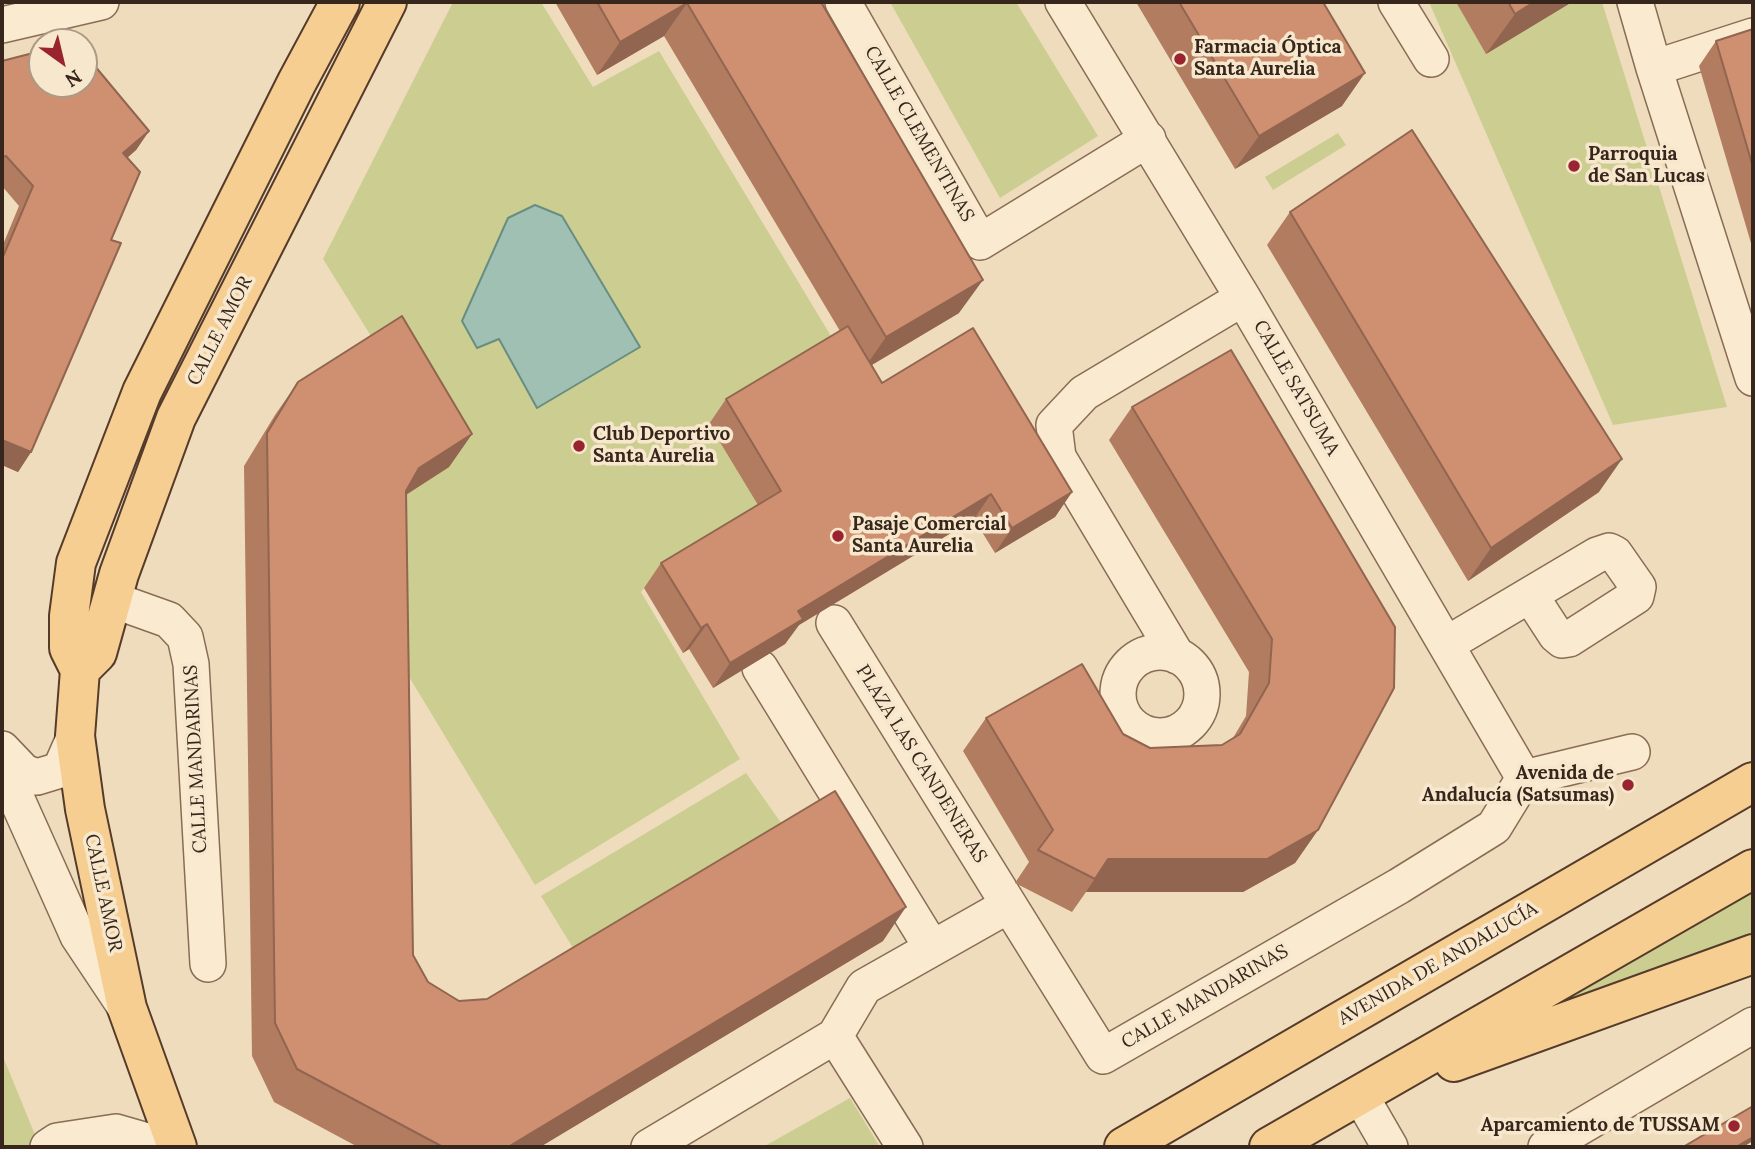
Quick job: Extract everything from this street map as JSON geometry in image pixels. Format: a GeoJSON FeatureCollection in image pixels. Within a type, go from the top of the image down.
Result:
{"type":"FeatureCollection","features":[{"type":"Feature","properties":{"kind":"main road","name":"CALLE AMOR"},"geometry":{"type":"LineString","coordinates":[[177,1147],[127,1008],[85,809],[75,736],[80,670],[69,648],[69,616],[76,563],[142,392],[290,95],[340,2]]}},
{"type":"Feature","properties":{"kind":"main road","name":"CALLE AMOR"},"geometry":{"type":"LineString","coordinates":[[80,670],[97,653],[119,573],[176,418],[387,2]]}},
{"type":"Feature","properties":{"kind":"main road","name":"AVENIDA DE ANDALUCÍA"},"geometry":{"type":"LineString","coordinates":[[1124,1147],[1753,782]]}},
{"type":"Feature","properties":{"kind":"main road"},"geometry":{"type":"LineString","coordinates":[[1269,1147],[1753,869]]}},
{"type":"Feature","properties":{"kind":"main road"},"geometry":{"type":"LineString","coordinates":[[1360,1095],[1753,954]]}},
{"type":"Feature","properties":{"kind":"street"},"geometry":{"type":"LineString","coordinates":[[2,25],[101,2]]}},
{"type":"Feature","properties":{"kind":"street","name":"CALLE CLEMENTINAS"},"geometry":{"type":"LineString","coordinates":[[843,2],[980,242],[1148,139]]}},
{"type":"Feature","properties":{"kind":"street","name":"CALLE SATSUMA"},"geometry":{"type":"LineString","coordinates":[[1063,2],[1243,298],[1524,778]]}},
{"type":"Feature","properties":{"kind":"street"},"geometry":{"type":"LineString","coordinates":[[1396,2],[1430,60]]}},
{"type":"Feature","properties":{"kind":"street"},"geometry":{"type":"LineString","coordinates":[[1635,2],[1753,378]]}},
{"type":"Feature","properties":{"kind":"street"},"geometry":{"type":"LineString","coordinates":[[1654,68],[1753,36]]}},
{"type":"Feature","properties":{"kind":"street"},"geometry":{"type":"LineString","coordinates":[[1177,656],[1058,457],[1054,425],[1084,393],[1243,298]]}},
{"type":"Feature","properties":{"kind":"street"},"geometry":{"type":"LineString","coordinates":[[1447,644],[1530,595]]}},
{"type":"Feature","properties":{"kind":"street","name":"CALLE MANDARINAS"},"geometry":{"type":"LineString","coordinates":[[113,600],[169,620],[185,637],[191,664],[208,964]]}},
{"type":"Feature","properties":{"kind":"street","name":"PLAZA LAS CANDENERAS"},"geometry":{"type":"LineString","coordinates":[[834,623],[1009,905]]}},
{"type":"Feature","properties":{"kind":"street"},"geometry":{"type":"LineString","coordinates":[[760,668],[932,948]]}},
{"type":"Feature","properties":{"kind":"street","name":"CALLE AMOR"},"geometry":{"type":"LineString","coordinates":[[2,749],[24,772],[37,778],[60,770],[75,736]]}},
{"type":"Feature","properties":{"kind":"street"},"geometry":{"type":"LineString","coordinates":[[1524,778],[1632,751]]}},
{"type":"Feature","properties":{"kind":"street","name":"CALLE AMOR"},"geometry":{"type":"LineString","coordinates":[[2,766],[78,936],[127,1008]]}},
{"type":"Feature","properties":{"kind":"street","name":"CALLE MANDARINAS"},"geometry":{"type":"LineString","coordinates":[[1009,905],[1103,1056],[1399,886],[1494,827],[1524,778]]}},
{"type":"Feature","properties":{"kind":"street"},"geometry":{"type":"LineString","coordinates":[[649,1147],[835,1036],[864,987],[1009,905]]}},
{"type":"Feature","properties":{"kind":"street"},"geometry":{"type":"LineString","coordinates":[[1546,1147],[1753,1025]]}},
{"type":"Feature","properties":{"kind":"street"},"geometry":{"type":"LineString","coordinates":[[835,1036],[905,1147]]}},
{"type":"Feature","properties":{"kind":"street"},"geometry":{"type":"LineString","coordinates":[[1360,1095],[1390,1147]]}},
{"type":"Feature","properties":{"kind":"street"},"geometry":{"type":"LineString","coordinates":[[48,1147],[57,1142],[116,1132],[168,1147]]}},
{"type":"Feature","properties":{"kind":"green space","name":"Club Deportivo Santa Aurelia"},"geometry":{"type":"Polygon","coordinates":[[[453,2],[541,2],[593,87],[659,51],[837,346],[764,515],[641,592],[740,759],[535,885],[388,642],[379,349],[323,259],[453,2]]]}},
{"type":"Feature","properties":{"kind":"green space"},"geometry":{"type":"Polygon","coordinates":[[[890,2],[1016,2],[1098,136],[1000,198],[890,2]]]}},
{"type":"Feature","properties":{"kind":"green space"},"geometry":{"type":"Polygon","coordinates":[[[1429,2],[1602,2],[1727,407],[1613,425],[1429,2]]]}},
{"type":"Feature","properties":{"kind":"green space"},"geometry":{"type":"Polygon","coordinates":[[[1338,133],[1346,145],[1273,190],[1265,177],[1338,133]]]}},
{"type":"Feature","properties":{"kind":"green space"},"geometry":{"type":"Polygon","coordinates":[[[746,773],[791,837],[581,961],[541,896],[746,773]]]}},
{"type":"Feature","properties":{"kind":"green space"},"geometry":{"type":"Polygon","coordinates":[[[1753,891],[1753,937],[1547,1009],[1753,891]]]}},
{"type":"Feature","properties":{"kind":"green space"},"geometry":{"type":"Polygon","coordinates":[[[2,1054],[40,1147],[2,1147],[2,1054]]]}},
{"type":"Feature","properties":{"kind":"green space"},"geometry":{"type":"Polygon","coordinates":[[[850,1098],[880,1147],[763,1147],[850,1098]]]}},
{"type":"Feature","properties":{"kind":"shaded area"},"geometry":{"type":"Polygon","coordinates":[[[535,205],[562,216],[640,347],[537,408],[499,339],[477,348],[462,321],[508,218],[535,205]]]}},
{"type":"Feature","properties":{"kind":"building"},"geometry":{"type":"Polygon","coordinates":[[[597,2],[821,2],[983,280],[886,337],[687,3],[620,42],[597,2]]]}},
{"type":"Feature","properties":{"kind":"building"},"geometry":{"type":"Polygon","coordinates":[[[1179,2],[1323,2],[1365,73],[1259,136],[1179,2]]]}},
{"type":"Feature","properties":{"kind":"building"},"geometry":{"type":"Polygon","coordinates":[[[1508,2],[1534,2],[1515,14],[1508,2]]]}},
{"type":"Feature","properties":{"kind":"building"},"geometry":{"type":"Polygon","coordinates":[[[1753,29],[1753,167],[1716,41],[1753,29]]]}},
{"type":"Feature","properties":{"kind":"building"},"geometry":{"type":"Polygon","coordinates":[[[28,54],[28,98],[98,98],[98,70],[149,131],[123,153],[140,172],[111,240],[121,243],[31,452],[2,440],[2,259],[33,186],[6,156],[2,157],[2,61],[28,54]]]}},
{"type":"Feature","properties":{"kind":"building"},"geometry":{"type":"Polygon","coordinates":[[[1412,130],[1622,459],[1491,548],[1290,212],[1412,130]]]}},
{"type":"Feature","properties":{"kind":"building"},"geometry":{"type":"Polygon","coordinates":[[[402,316],[472,434],[419,468],[406,491],[413,955],[428,982],[459,1001],[487,999],[835,791],[906,907],[508,1147],[443,1147],[297,1069],[275,1023],[267,433],[298,382],[402,316]]]}},
{"type":"Feature","properties":{"kind":"building","name":"Pasaje Comercial Santa Aurelia"},"geometry":{"type":"Polygon","coordinates":[[[848,326],[882,383],[973,328],[1072,492],[1012,528],[991,494],[798,611],[803,619],[730,663],[707,624],[701,628],[661,563],[781,491],[726,399],[848,326]]]}},
{"type":"Feature","properties":{"kind":"building"},"geometry":{"type":"Polygon","coordinates":[[[1231,350],[1395,627],[1394,688],[1318,830],[1267,859],[1108,859],[1095,879],[1038,850],[1053,830],[986,718],[1082,664],[1123,734],[1150,748],[1222,745],[1240,734],[1269,683],[1272,639],[1132,407],[1231,350]]]}},
{"type":"Feature","properties":{"kind":"building","name":"Aparcamiento de TUSSAM"},"geometry":{"type":"Polygon","coordinates":[[[1753,1106],[1753,1137],[1736,1147],[1683,1147],[1753,1106]]]}},
{"type":"Feature","properties":{"kind":"place","name":"Farmacia Óptica Santa Aurelia"},"geometry":{"type":"Point","coordinates":[1180,59]}},
{"type":"Feature","properties":{"kind":"place","name":"Parroquia de San Lucas"},"geometry":{"type":"Point","coordinates":[1574,166]}},
{"type":"Feature","properties":{"kind":"place","name":"Club Deportivo Santa Aurelia"},"geometry":{"type":"Point","coordinates":[579,446]}},
{"type":"Feature","properties":{"kind":"place","name":"Pasaje Comercial Santa Aurelia"},"geometry":{"type":"Point","coordinates":[838,536]}},
{"type":"Feature","properties":{"kind":"place","name":"Avenida de Andalucía (Satsumas)"},"geometry":{"type":"Point","coordinates":[1628,785]}},
{"type":"Feature","properties":{"kind":"place","name":"Aparcamiento de TUSSAM"},"geometry":{"type":"Point","coordinates":[1734,1126]}}]}
